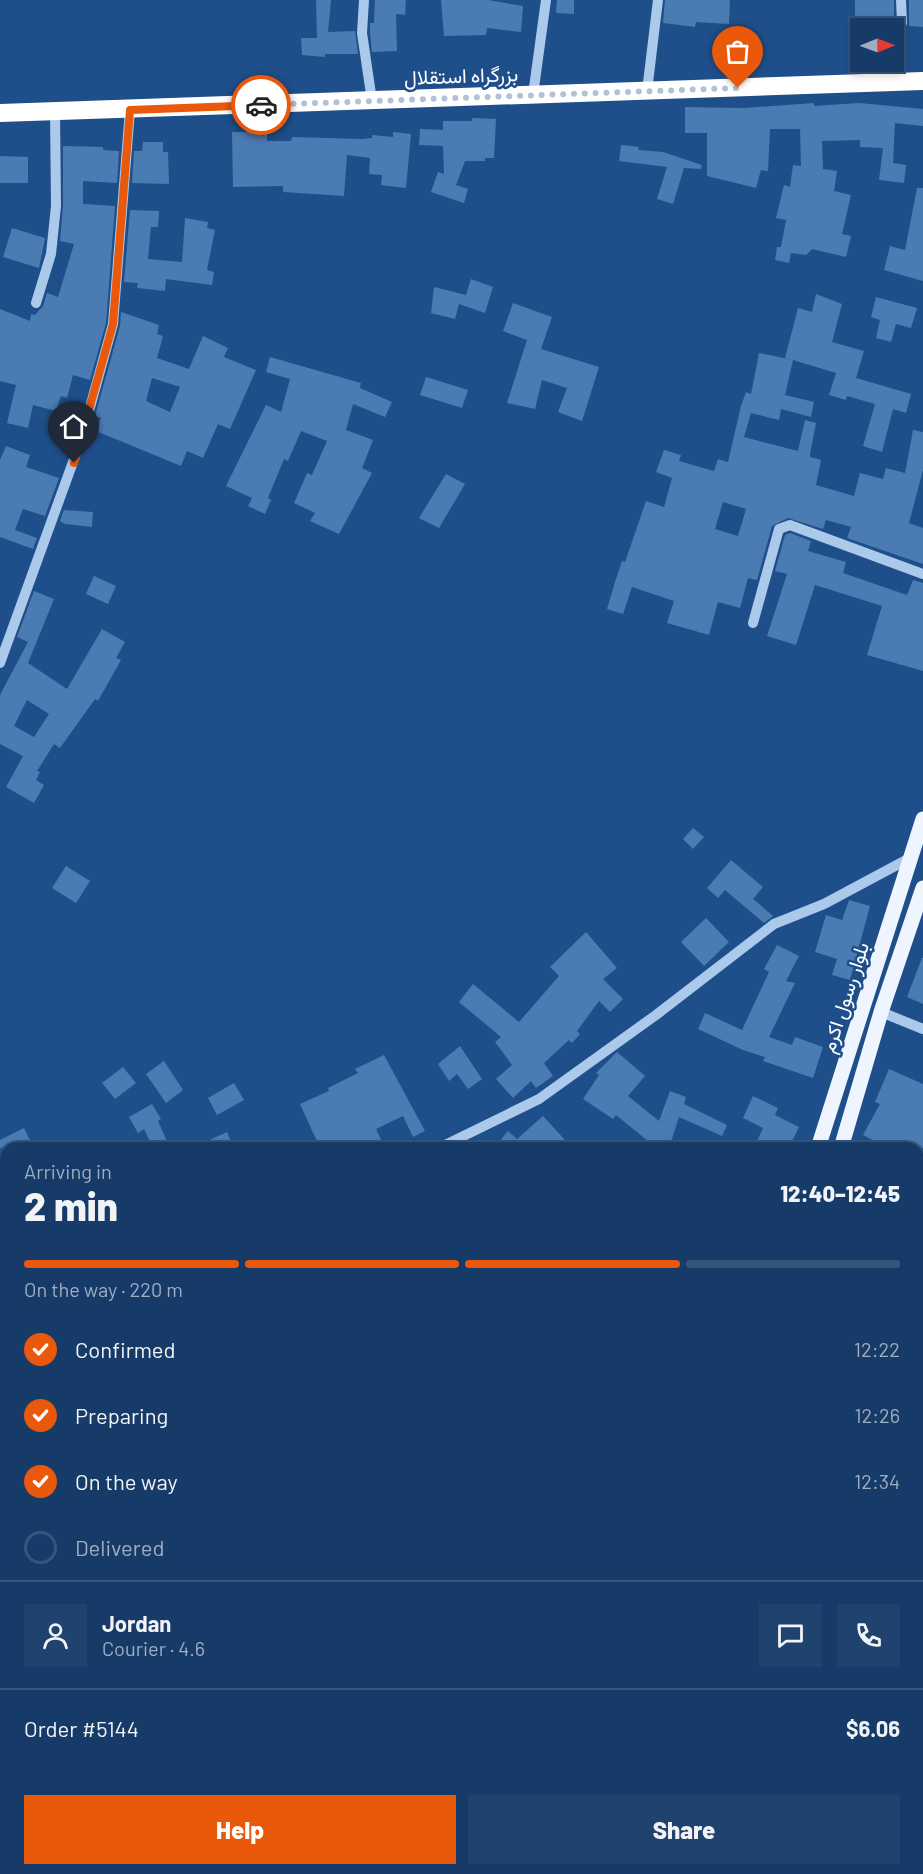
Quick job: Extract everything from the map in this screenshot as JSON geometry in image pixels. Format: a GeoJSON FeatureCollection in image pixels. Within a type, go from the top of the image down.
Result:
{"type":"FeatureCollection","features":[{"type":"Feature","properties":{"kind":"highway","name":"بزرگراه استقلال"},"geometry":{"type":"LineString","coordinates":[[0,113],[923,81]]}},
{"type":"Feature","properties":{"kind":"main road","name":"بلوار رسول اکرم"},"geometry":{"type":"LineString","coordinates":[[821,1142],[917,860],[923,819]]}},
{"type":"Feature","properties":{"kind":"main road","name":"بلوار رسول اکرم"},"geometry":{"type":"LineString","coordinates":[[843,1142],[881,1012],[923,888]]}},
{"type":"Feature","properties":{"kind":"street"},"geometry":{"type":"LineString","coordinates":[[364,0],[362,33],[372,101]]}},
{"type":"Feature","properties":{"kind":"street"},"geometry":{"type":"LineString","coordinates":[[533,95],[546,0]]}},
{"type":"Feature","properties":{"kind":"street"},"geometry":{"type":"LineString","coordinates":[[647,91],[658,0]]}},
{"type":"Feature","properties":{"kind":"street"},"geometry":{"type":"LineString","coordinates":[[896,82],[895,38],[902,23],[901,0]]}},
{"type":"Feature","properties":{"kind":"street"},"geometry":{"type":"LineString","coordinates":[[0,663],[81,440],[113,324],[130,110]]}},
{"type":"Feature","properties":{"kind":"street"},"geometry":{"type":"LineString","coordinates":[[36,303],[51,254],[54,225],[56,112]]}},
{"type":"Feature","properties":{"kind":"street"},"geometry":{"type":"LineString","coordinates":[[753,623],[779,529],[790,525],[923,574]]}},
{"type":"Feature","properties":{"kind":"street"},"geometry":{"type":"LineString","coordinates":[[451,1142],[539,1099],[656,1015],[774,924],[824,904],[917,860]]}},
{"type":"Feature","properties":{"kind":"street"},"geometry":{"type":"LineString","coordinates":[[881,1012],[923,1029]]}},
{"type":"Feature","properties":{"kind":"building"},"geometry":{"type":"Polygon","coordinates":[[[316,0],[331,0],[328,32],[355,31],[358,54],[325,54],[325,57],[302,55],[301,38],[317,38],[316,0]]]}},
{"type":"Feature","properties":{"kind":"building"},"geometry":{"type":"Polygon","coordinates":[[[375,0],[406,0],[405,15],[396,14],[397,51],[372,52],[370,23],[374,23],[375,0]]]}},
{"type":"Feature","properties":{"kind":"building"},"geometry":{"type":"Polygon","coordinates":[[[441,0],[488,0],[523,6],[521,32],[487,28],[486,35],[444,36],[441,0]]]}},
{"type":"Feature","properties":{"kind":"building"},"geometry":{"type":"Polygon","coordinates":[[[557,0],[574,0],[574,14],[556,13],[557,0]]]}},
{"type":"Feature","properties":{"kind":"building"},"geometry":{"type":"Polygon","coordinates":[[[665,0],[730,0],[729,24],[696,22],[695,27],[663,23],[665,0]]]}},
{"type":"Feature","properties":{"kind":"building"},"geometry":{"type":"Polygon","coordinates":[[[855,0],[894,0],[894,18],[855,18],[855,0]]]}},
{"type":"Feature","properties":{"kind":"building"},"geometry":{"type":"Polygon","coordinates":[[[909,0],[923,0],[923,27],[909,26],[909,0]]]}},
{"type":"Feature","properties":{"kind":"building"},"geometry":{"type":"Polygon","coordinates":[[[814,103],[814,106],[859,103],[923,109],[923,126],[895,123],[893,163],[906,165],[904,183],[879,180],[883,148],[860,147],[860,140],[822,141],[823,169],[837,171],[834,191],[851,195],[842,234],[851,236],[846,257],[812,249],[806,255],[791,253],[789,263],[775,260],[777,247],[781,247],[786,220],[776,218],[784,185],[790,187],[793,165],[801,166],[800,129],[770,129],[768,171],[761,170],[756,188],[707,176],[707,133],[685,133],[685,107],[744,108],[814,103]]]}},
{"type":"Feature","properties":{"kind":"building"},"geometry":{"type":"Polygon","coordinates":[[[472,118],[496,119],[494,158],[485,158],[485,161],[465,161],[456,185],[468,189],[464,203],[431,192],[438,172],[444,174],[443,146],[419,145],[420,129],[443,130],[443,121],[472,121],[472,118]]]}},
{"type":"Feature","properties":{"kind":"building"},"geometry":{"type":"Polygon","coordinates":[[[232,132],[267,132],[267,141],[291,141],[292,137],[362,139],[372,138],[372,135],[393,137],[393,132],[411,134],[406,188],[381,185],[382,175],[369,174],[370,158],[347,155],[344,196],[283,192],[283,186],[233,187],[232,132]]]}},
{"type":"Feature","properties":{"kind":"building"},"geometry":{"type":"Polygon","coordinates":[[[143,142],[163,142],[163,152],[168,152],[169,184],[132,183],[134,151],[142,151],[143,142]]]}},
{"type":"Feature","properties":{"kind":"building"},"geometry":{"type":"Polygon","coordinates":[[[621,145],[639,147],[638,150],[663,152],[702,165],[701,169],[684,168],[673,204],[657,199],[667,167],[619,161],[621,145]]]}},
{"type":"Feature","properties":{"kind":"building"},"geometry":{"type":"Polygon","coordinates":[[[63,146],[103,147],[103,150],[119,151],[117,183],[83,181],[83,204],[115,206],[106,323],[90,380],[73,375],[67,398],[61,396],[56,411],[33,405],[28,428],[7,423],[16,385],[0,381],[0,309],[30,321],[31,314],[35,315],[43,306],[47,293],[58,297],[74,244],[60,241],[63,206],[63,146]]]}},
{"type":"Feature","properties":{"kind":"building"},"geometry":{"type":"Polygon","coordinates":[[[0,156],[28,157],[28,183],[0,183],[0,156]]]}},
{"type":"Feature","properties":{"kind":"building"},"geometry":{"type":"Polygon","coordinates":[[[917,188],[923,188],[923,281],[884,270],[890,246],[905,250],[917,188]]]}},
{"type":"Feature","properties":{"kind":"building"},"geometry":{"type":"Polygon","coordinates":[[[130,210],[159,211],[158,227],[151,227],[148,259],[182,262],[185,218],[208,222],[207,228],[215,230],[207,270],[214,272],[212,285],[166,279],[165,291],[137,288],[138,283],[124,282],[130,210]]]}},
{"type":"Feature","properties":{"kind":"building"},"geometry":{"type":"Polygon","coordinates":[[[12,228],[45,238],[39,268],[3,257],[12,228]]]}},
{"type":"Feature","properties":{"kind":"building"},"geometry":{"type":"Polygon","coordinates":[[[471,279],[493,287],[485,313],[459,304],[455,319],[431,313],[434,287],[466,295],[471,279]]]}},
{"type":"Feature","properties":{"kind":"building"},"geometry":{"type":"Polygon","coordinates":[[[816,294],[842,304],[832,342],[864,351],[856,378],[911,394],[906,413],[893,409],[882,452],[863,446],[875,404],[847,396],[846,400],[829,395],[836,373],[785,358],[798,308],[812,312],[816,294]]]}},
{"type":"Feature","properties":{"kind":"building"},"geometry":{"type":"Polygon","coordinates":[[[876,297],[917,308],[911,328],[896,324],[891,342],[876,338],[880,320],[871,317],[876,297]]]}},
{"type":"Feature","properties":{"kind":"building"},"geometry":{"type":"Polygon","coordinates":[[[513,303],[552,317],[541,349],[599,367],[582,421],[558,412],[567,388],[542,380],[535,409],[507,403],[527,340],[503,331],[513,303]]]}},
{"type":"Feature","properties":{"kind":"building"},"geometry":{"type":"Polygon","coordinates":[[[121,312],[159,325],[157,334],[163,336],[157,358],[189,369],[203,336],[228,348],[224,357],[256,370],[230,429],[218,424],[203,458],[187,451],[181,466],[96,431],[101,418],[95,416],[120,326],[121,312]],[[152,378],[146,401],[170,412],[180,387],[152,378]]]}},
{"type":"Feature","properties":{"kind":"building"},"geometry":{"type":"Polygon","coordinates":[[[759,353],[793,360],[785,395],[814,402],[811,417],[781,409],[779,420],[751,413],[744,437],[798,451],[805,420],[816,423],[810,457],[821,460],[816,485],[854,496],[860,473],[883,479],[886,468],[905,473],[913,430],[923,432],[923,470],[909,523],[923,528],[923,564],[847,538],[851,527],[826,520],[823,529],[788,518],[772,526],[757,580],[748,578],[740,608],[718,602],[709,635],[667,623],[674,601],[632,587],[623,614],[607,609],[622,561],[625,562],[646,501],[664,507],[672,478],[656,472],[664,450],[681,455],[679,461],[714,471],[718,459],[728,462],[741,406],[746,392],[751,394],[759,353]],[[723,502],[715,529],[738,536],[746,509],[723,502]]]}},
{"type":"Feature","properties":{"kind":"building"},"geometry":{"type":"Polygon","coordinates":[[[270,357],[361,383],[360,388],[392,402],[385,417],[353,404],[346,430],[373,440],[362,468],[372,473],[339,534],[310,521],[315,513],[294,503],[307,473],[312,475],[327,441],[301,431],[288,461],[284,459],[268,498],[271,500],[265,514],[248,506],[252,498],[226,486],[266,405],[281,412],[290,379],[266,372],[270,357]]]}},
{"type":"Feature","properties":{"kind":"building"},"geometry":{"type":"Polygon","coordinates":[[[426,377],[468,390],[462,408],[420,395],[426,377]]]}},
{"type":"Feature","properties":{"kind":"building"},"geometry":{"type":"Polygon","coordinates":[[[6,446],[30,455],[26,467],[59,478],[45,516],[23,509],[15,530],[37,538],[33,549],[0,537],[0,460],[6,446]]]}},
{"type":"Feature","properties":{"kind":"building"},"geometry":{"type":"Polygon","coordinates":[[[446,474],[465,484],[439,528],[419,518],[446,474]]]}},
{"type":"Feature","properties":{"kind":"building"},"geometry":{"type":"Polygon","coordinates":[[[64,510],[93,512],[92,527],[65,524],[60,521],[64,510]]]}},
{"type":"Feature","properties":{"kind":"building"},"geometry":{"type":"Polygon","coordinates":[[[790,533],[811,541],[808,551],[846,562],[843,573],[907,595],[913,580],[923,583],[923,671],[867,655],[882,606],[815,585],[796,645],[767,636],[787,574],[775,571],[785,535],[790,533]]]}},
{"type":"Feature","properties":{"kind":"building"},"geometry":{"type":"Polygon","coordinates":[[[94,576],[116,586],[108,604],[86,594],[94,576]]]}},
{"type":"Feature","properties":{"kind":"building"},"geometry":{"type":"Polygon","coordinates":[[[34,591],[54,599],[28,663],[67,689],[102,629],[125,642],[116,658],[121,660],[98,701],[95,699],[60,748],[54,744],[37,771],[40,772],[36,780],[44,785],[34,803],[6,787],[23,756],[0,744],[0,695],[28,642],[17,637],[34,591]],[[27,700],[14,726],[34,737],[49,714],[27,700]]]}},
{"type":"Feature","properties":{"kind":"building"},"geometry":{"type":"Polygon","coordinates":[[[693,828],[704,837],[693,849],[683,839],[693,828]]]}},
{"type":"Feature","properties":{"kind":"building"},"geometry":{"type":"Polygon","coordinates":[[[731,860],[763,887],[753,899],[773,916],[764,923],[725,890],[718,898],[707,888],[731,860]]]}},
{"type":"Feature","properties":{"kind":"building"},"geometry":{"type":"Polygon","coordinates":[[[66,866],[90,881],[76,903],[52,888],[66,866]]]}},
{"type":"Feature","properties":{"kind":"building"},"geometry":{"type":"Polygon","coordinates":[[[849,900],[870,906],[850,980],[832,975],[837,959],[815,952],[826,915],[842,920],[849,900]]]}},
{"type":"Feature","properties":{"kind":"building"},"geometry":{"type":"Polygon","coordinates":[[[706,918],[729,942],[704,966],[681,942],[706,918]]]}},
{"type":"Feature","properties":{"kind":"building"},"geometry":{"type":"Polygon","coordinates":[[[586,932],[617,968],[603,979],[623,999],[610,1012],[599,1001],[577,1031],[580,1034],[572,1043],[569,1040],[544,1063],[553,1076],[536,1088],[531,1081],[513,1098],[496,1079],[512,1065],[495,1042],[501,1037],[459,1002],[473,984],[519,1022],[559,976],[550,967],[586,932]]]}},
{"type":"Feature","properties":{"kind":"building"},"geometry":{"type":"Polygon","coordinates":[[[777,945],[799,956],[786,981],[795,983],[769,1037],[792,1045],[795,1037],[823,1047],[813,1078],[763,1061],[765,1057],[743,1050],[698,1029],[705,1013],[742,1030],[769,972],[764,969],[777,945]]]}},
{"type":"Feature","properties":{"kind":"building"},"geometry":{"type":"Polygon","coordinates":[[[923,958],[923,1004],[907,997],[923,958]]]}},
{"type":"Feature","properties":{"kind":"building"},"geometry":{"type":"Polygon","coordinates":[[[460,1046],[482,1079],[468,1089],[457,1074],[449,1081],[438,1064],[460,1046]]]}},
{"type":"Feature","properties":{"kind":"building"},"geometry":{"type":"Polygon","coordinates":[[[617,1052],[645,1076],[628,1096],[659,1121],[670,1091],[686,1097],[684,1104],[727,1125],[722,1136],[679,1117],[671,1142],[647,1142],[616,1115],[613,1119],[583,1099],[599,1075],[596,1073],[617,1052]]]}},
{"type":"Feature","properties":{"kind":"building"},"geometry":{"type":"Polygon","coordinates":[[[384,1055],[425,1131],[413,1137],[403,1116],[376,1129],[382,1142],[317,1142],[300,1104],[329,1091],[328,1088],[358,1073],[355,1069],[384,1055]]]}},
{"type":"Feature","properties":{"kind":"building"},"geometry":{"type":"Polygon","coordinates":[[[164,1061],[183,1090],[166,1103],[146,1074],[164,1061]]]}},
{"type":"Feature","properties":{"kind":"building"},"geometry":{"type":"Polygon","coordinates":[[[123,1067],[136,1083],[115,1099],[102,1083],[123,1067]]]}},
{"type":"Feature","properties":{"kind":"building"},"geometry":{"type":"Polygon","coordinates":[[[889,1069],[923,1084],[923,1142],[876,1142],[863,1135],[880,1104],[875,1102],[889,1069]]]}},
{"type":"Feature","properties":{"kind":"building"},"geometry":{"type":"Polygon","coordinates":[[[234,1083],[244,1100],[217,1115],[208,1098],[234,1083]]]}},
{"type":"Feature","properties":{"kind":"building"},"geometry":{"type":"Polygon","coordinates":[[[753,1096],[778,1108],[775,1115],[799,1127],[792,1142],[757,1142],[763,1128],[743,1118],[753,1096]]]}},
{"type":"Feature","properties":{"kind":"building"},"geometry":{"type":"Polygon","coordinates":[[[152,1104],[161,1119],[158,1121],[167,1142],[150,1142],[144,1129],[138,1133],[129,1117],[152,1104]]]}},
{"type":"Feature","properties":{"kind":"building"},"geometry":{"type":"Polygon","coordinates":[[[543,1116],[566,1141],[499,1142],[508,1131],[517,1139],[543,1116]]]}},
{"type":"Feature","properties":{"kind":"building"},"geometry":{"type":"Polygon","coordinates":[[[24,1128],[31,1142],[0,1142],[24,1128]]]}},
{"type":"Feature","properties":{"kind":"building"},"geometry":{"type":"Polygon","coordinates":[[[227,1132],[231,1142],[205,1142],[227,1132]]]}},
{"type":"Feature","properties":{"kind":"way so far"},"geometry":{"type":"LineString","coordinates":[[261,105],[738,88]]}},
{"type":"Feature","properties":{"kind":"route"},"geometry":{"type":"LineString","coordinates":[[74,463],[113,324],[130,110],[261,105]]}}]}
